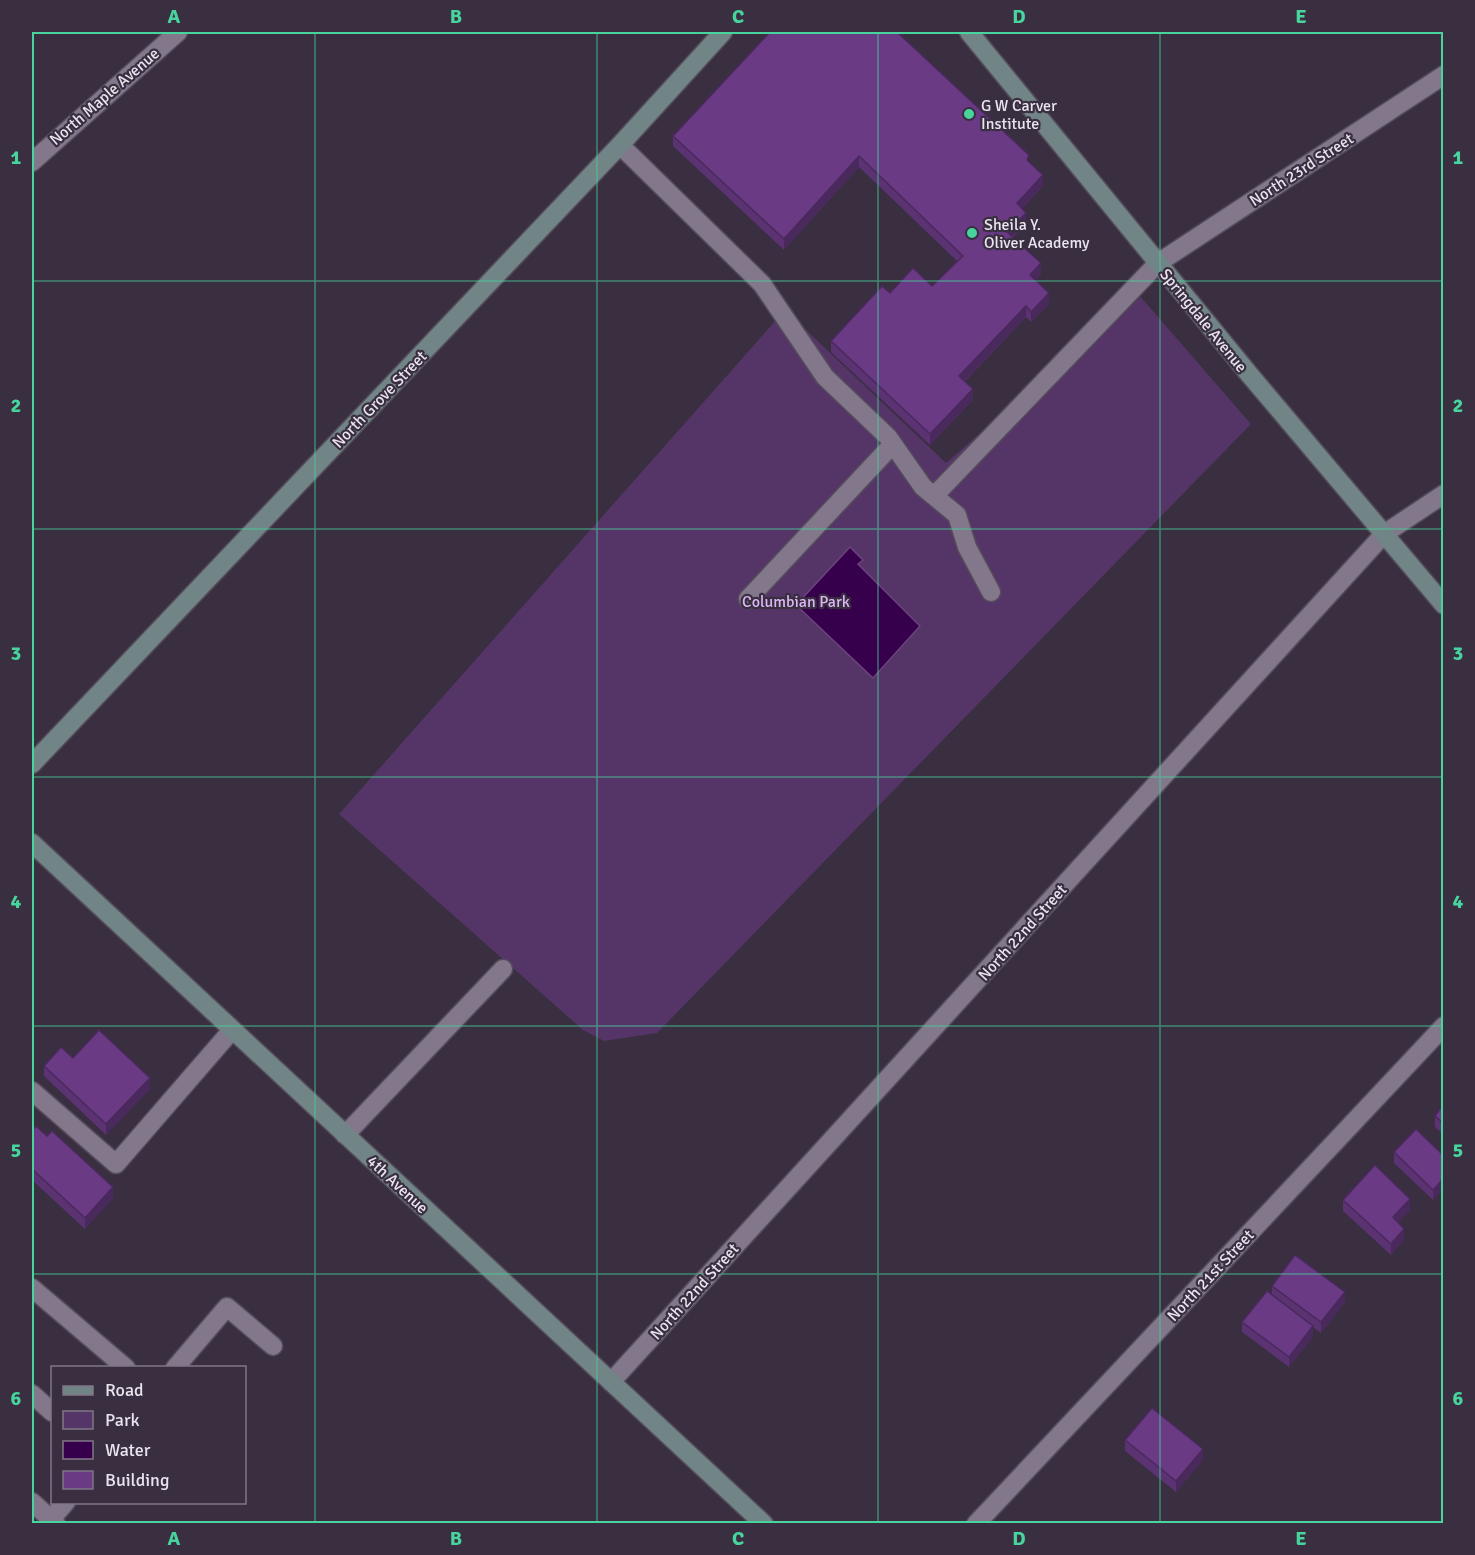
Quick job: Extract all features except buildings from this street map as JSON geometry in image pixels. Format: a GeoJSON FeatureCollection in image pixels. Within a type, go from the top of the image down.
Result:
{"type":"FeatureCollection","features":[{"type":"Feature","properties":{"kind":"street","name":"North Maple Avenue"},"geometry":{"type":"LineString","coordinates":[[32,162],[178,32]]}},
{"type":"Feature","properties":{"kind":"street","name":"North Grove Street"},"geometry":{"type":"LineString","coordinates":[[32,764],[620,145],[723,32]]}},
{"type":"Feature","properties":{"kind":"street","name":"Springdale Avenue"},"geometry":{"type":"LineString","coordinates":[[969,32],[1443,605]]}},
{"type":"Feature","properties":{"kind":"street","name":"North 23rd Street"},"geometry":{"type":"LineString","coordinates":[[934,496],[1158,263],[1443,75]]}},
{"type":"Feature","properties":{"kind":"street"},"geometry":{"type":"LineString","coordinates":[[620,145],[762,284],[825,377],[888,437],[923,487],[957,515],[967,546],[990,592]]}},
{"type":"Feature","properties":{"kind":"street"},"geometry":{"type":"LineString","coordinates":[[748,599],[893,444]]}},
{"type":"Feature","properties":{"kind":"street","name":"North 22nd Street"},"geometry":{"type":"LineString","coordinates":[[611,1382],[1384,534],[1443,494]]}},
{"type":"Feature","properties":{"kind":"street","name":"4th Avenue"},"geometry":{"type":"LineString","coordinates":[[32,843],[764,1524]]}},
{"type":"Feature","properties":{"kind":"street"},"geometry":{"type":"LineString","coordinates":[[345,1135],[503,969]]}},
{"type":"Feature","properties":{"kind":"street","name":"North 21st Street"},"geometry":{"type":"LineString","coordinates":[[976,1524],[1443,1026]]}},
{"type":"Feature","properties":{"kind":"street"},"geometry":{"type":"LineString","coordinates":[[32,1091],[116,1164],[232,1030]]}},
{"type":"Feature","properties":{"kind":"street"},"geometry":{"type":"LineString","coordinates":[[32,1288],[124,1366]]}},
{"type":"Feature","properties":{"kind":"street"},"geometry":{"type":"LineString","coordinates":[[177,1366],[227,1307],[273,1346]]}},
{"type":"Feature","properties":{"kind":"street"},"geometry":{"type":"LineString","coordinates":[[32,1394],[51,1411]]}},
{"type":"Feature","properties":{"kind":"street"},"geometry":{"type":"LineString","coordinates":[[32,1502],[53,1522],[65,1504]]}},
{"type":"Feature","properties":{"kind":"green space","name":"Columbian Park"},"geometry":{"type":"Polygon","coordinates":[[[1139,295],[1251,424],[657,1033],[604,1041],[583,1030],[339,814],[785,310],[946,463],[1139,295]]]}},
{"type":"Feature","properties":{"kind":"water"},"geometry":{"type":"Polygon","coordinates":[[[850,547],[863,560],[858,564],[920,626],[873,678],[796,605],[850,547]]]}},
{"type":"Feature","properties":{"kind":"place","name":"G W Carver Institute"},"geometry":{"type":"Point","coordinates":[969,114]}},
{"type":"Feature","properties":{"kind":"place","name":"Sheila Y. Oliver Academy"},"geometry":{"type":"Point","coordinates":[972,233]}}]}
